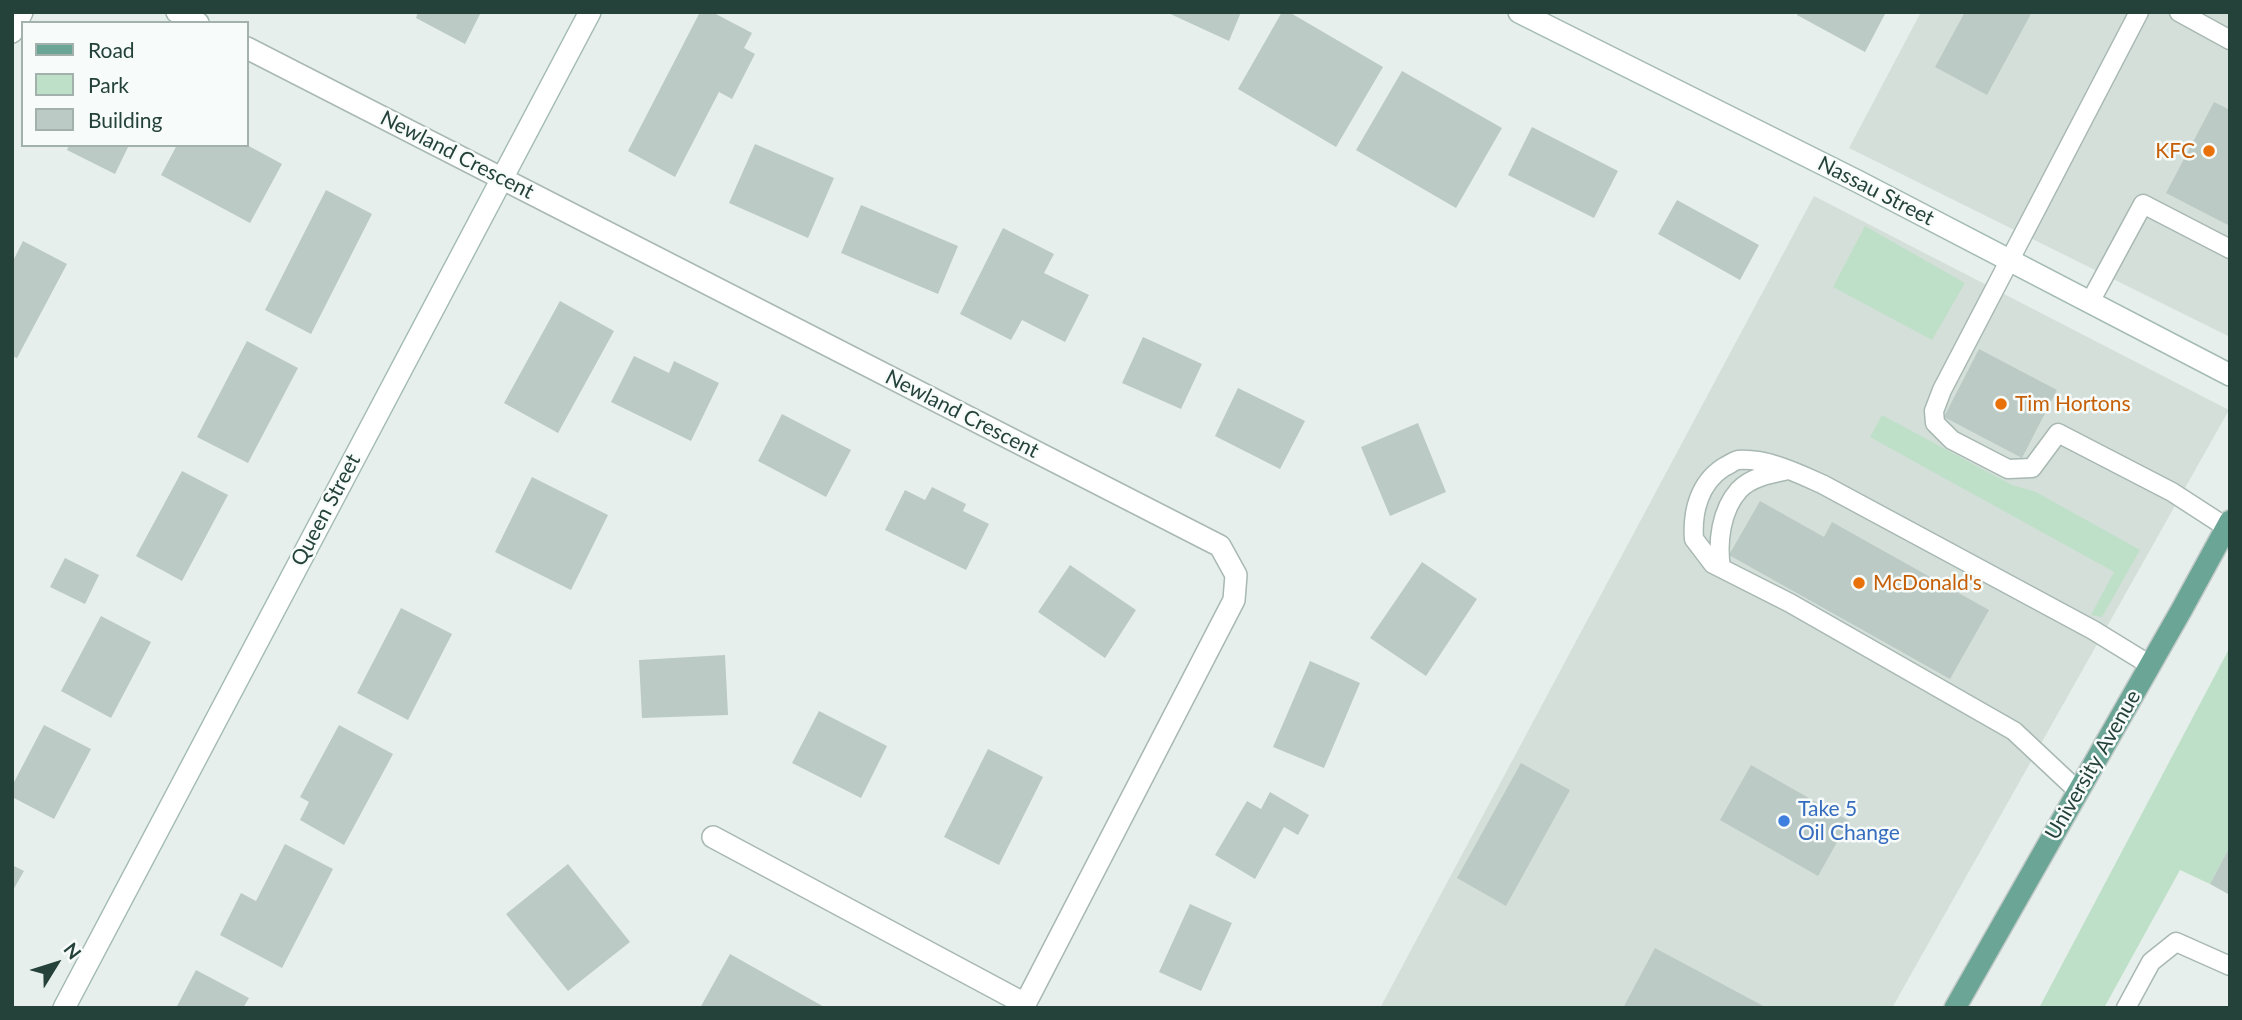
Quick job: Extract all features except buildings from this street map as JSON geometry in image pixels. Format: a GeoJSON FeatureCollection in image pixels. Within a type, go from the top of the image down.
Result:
{"type":"FeatureCollection","features":[{"type":"Feature","properties":{"kind":"main road","name":"University Avenue"},"geometry":{"type":"LineString","coordinates":[[1955,1008],[2228,524]]}},
{"type":"Feature","properties":{"kind":"street"},"geometry":{"type":"LineString","coordinates":[[12,32],[22,12]]}},
{"type":"Feature","properties":{"kind":"street"},"geometry":{"type":"LineString","coordinates":[[177,12],[194,21]]}},
{"type":"Feature","properties":{"kind":"street","name":"Queen Street"},"geometry":{"type":"LineString","coordinates":[[64,1008],[590,12]]}},
{"type":"Feature","properties":{"kind":"street","name":"Nassau Street"},"geometry":{"type":"LineString","coordinates":[[1519,12],[1847,176],[2230,375]]}},
{"type":"Feature","properties":{"kind":"street","name":"Newland Crescent"},"geometry":{"type":"LineString","coordinates":[[248,49],[1220,547],[1236,575],[1234,600],[1023,1006],[713,837]]}},
{"type":"Feature","properties":{"kind":"lane"},"geometry":{"type":"LineString","coordinates":[[2139,12],[1942,390],[1934,411],[1935,423],[1952,440],[2008,469],[2032,468],[2058,433],[2228,524]]}},
{"type":"Feature","properties":{"kind":"lane"},"geometry":{"type":"LineString","coordinates":[[2179,12],[2230,40]]}},
{"type":"Feature","properties":{"kind":"lane"},"geometry":{"type":"LineString","coordinates":[[2090,302],[2143,204],[2230,249]]}},
{"type":"Feature","properties":{"kind":"lane"},"geometry":{"type":"LineString","coordinates":[[2078,791],[2014,732],[1790,603],[1713,564],[1694,539],[1695,508],[1704,488],[1715,473],[1736,460],[1765,463],[1791,470],[1822,484],[2093,630],[2150,665]]}},
{"type":"Feature","properties":{"kind":"lane"},"geometry":{"type":"LineString","coordinates":[[1721,568],[1719,534],[1728,510],[1740,490],[1764,475],[1791,470]]}},
{"type":"Feature","properties":{"kind":"lane"},"geometry":{"type":"LineString","coordinates":[[2126,1008],[2151,962],[2176,942],[2230,966]]}},
{"type":"Feature","properties":{"kind":"shaded area"},"geometry":{"type":"Polygon","coordinates":[[[1921,12],[2230,12],[2230,337],[1849,148],[1921,12]]]}},
{"type":"Feature","properties":{"kind":"shaded area"},"geometry":{"type":"Polygon","coordinates":[[[1814,196],[2229,410],[1892,1008],[1380,1008],[1814,196]]]}},
{"type":"Feature","properties":{"kind":"green space"},"geometry":{"type":"Polygon","coordinates":[[[1865,226],[1965,283],[1932,340],[1833,287],[1865,226]]]}},
{"type":"Feature","properties":{"kind":"green space"},"geometry":{"type":"Polygon","coordinates":[[[1882,415],[2012,485],[2036,492],[2140,550],[2102,617],[2091,615],[2114,572],[1870,437],[1882,415]]]}},
{"type":"Feature","properties":{"kind":"green space"},"geometry":{"type":"Polygon","coordinates":[[[2230,647],[2230,846],[2210,884],[2180,870],[2104,1008],[2039,1008],[2230,647]]]}},
{"type":"Feature","properties":{"kind":"place","name":"KFC"},"geometry":{"type":"Point","coordinates":[2209,151]}},
{"type":"Feature","properties":{"kind":"place","name":"Tim Hortons"},"geometry":{"type":"Point","coordinates":[2001,404]}},
{"type":"Feature","properties":{"kind":"place","name":"McDonald's"},"geometry":{"type":"Point","coordinates":[1859,583]}},
{"type":"Feature","properties":{"kind":"place","name":"Take 5 Oil Change"},"geometry":{"type":"Point","coordinates":[1784,821]}}]}
